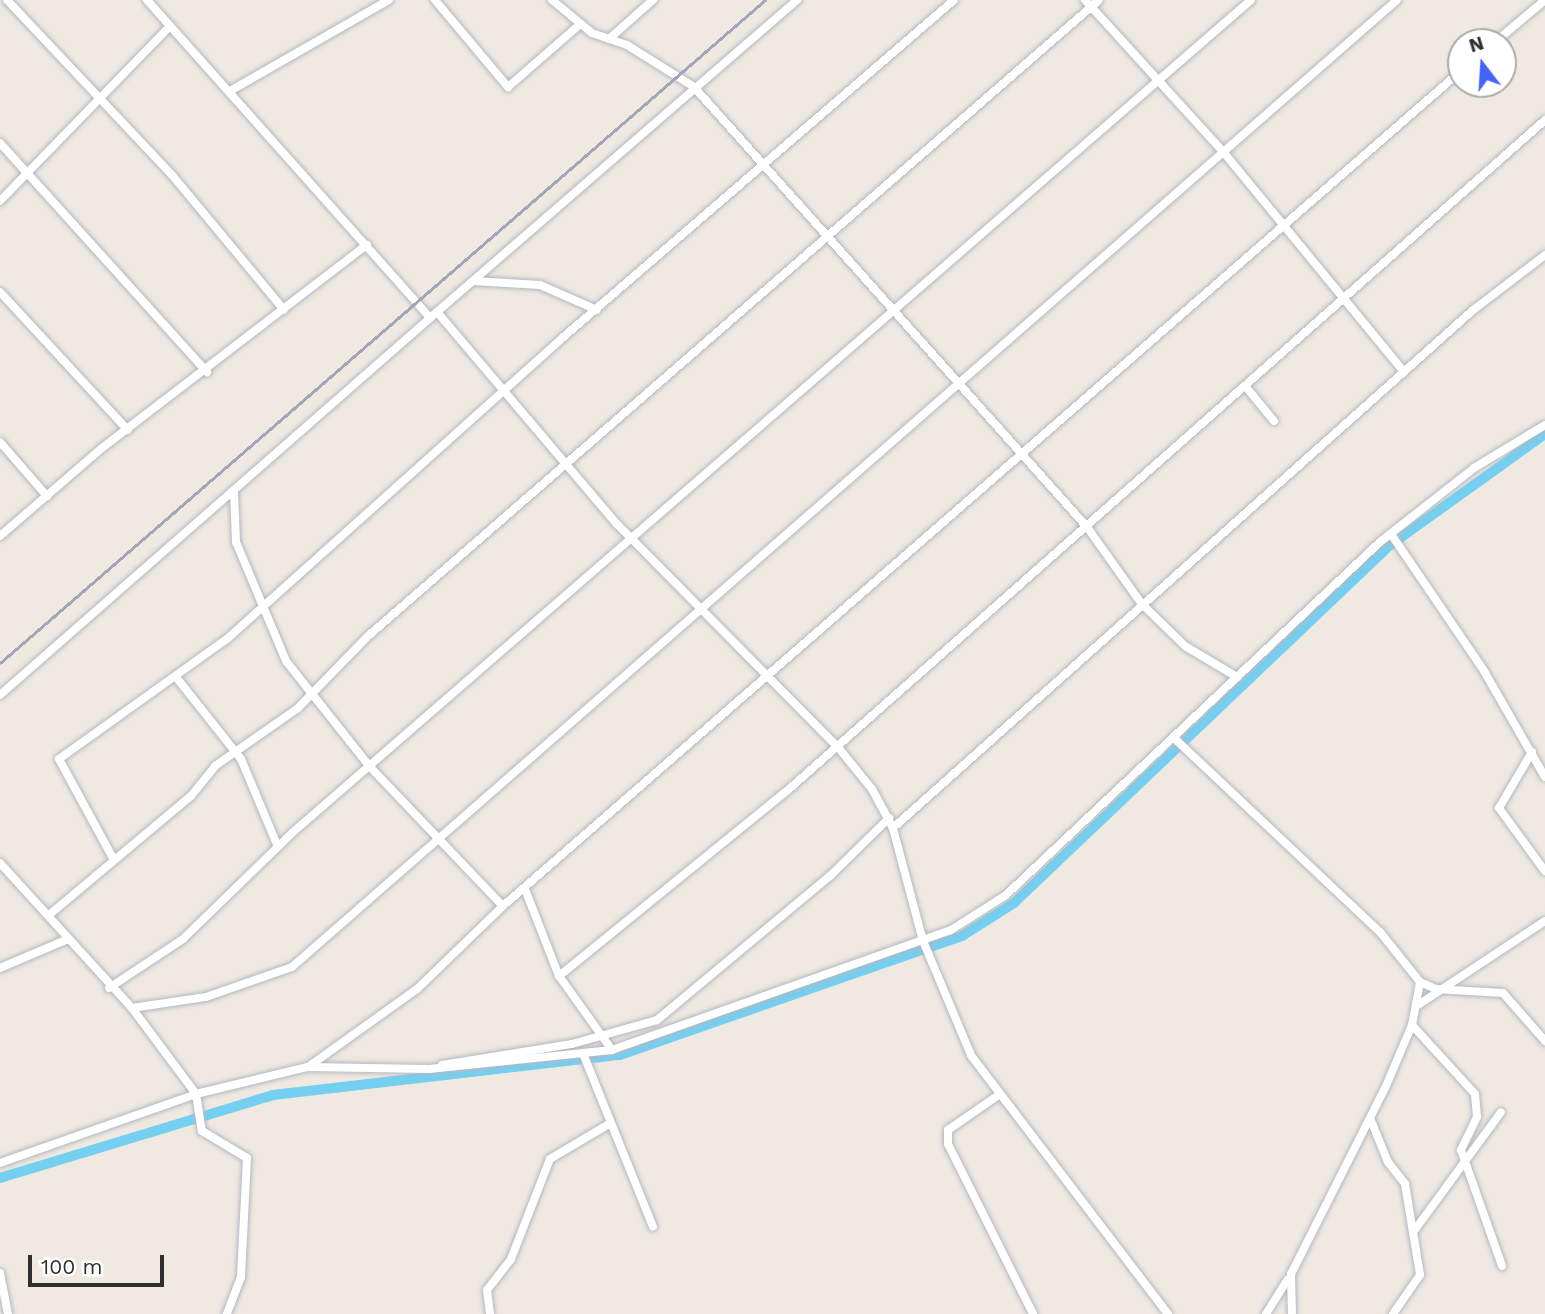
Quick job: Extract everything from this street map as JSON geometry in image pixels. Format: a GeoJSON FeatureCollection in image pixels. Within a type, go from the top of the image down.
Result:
{"type":"FeatureCollection","features":[{"type":"Feature","properties":{"kind":"street"},"geometry":{"type":"LineString","coordinates":[[7,0],[96,100],[172,175],[284,310]]}},
{"type":"Feature","properties":{"kind":"street"},"geometry":{"type":"LineString","coordinates":[[147,0],[367,245],[505,389],[568,466],[699,609],[767,681],[837,746],[889,818],[923,941],[962,1037],[1000,1094],[1168,1314]]}},
{"type":"Feature","properties":{"kind":"street"},"geometry":{"type":"LineString","coordinates":[[229,91],[389,0]]}},
{"type":"Feature","properties":{"kind":"street"},"geometry":{"type":"LineString","coordinates":[[435,0],[508,87],[579,25]]}},
{"type":"Feature","properties":{"kind":"street"},"geometry":{"type":"LineString","coordinates":[[552,0],[579,25],[694,87],[761,165],[898,311],[960,386],[1087,527],[1141,603],[1185,646],[1237,677]]}},
{"type":"Feature","properties":{"kind":"street"},"geometry":{"type":"LineString","coordinates":[[609,39],[653,0]]}},
{"type":"Feature","properties":{"kind":"street"},"geometry":{"type":"LineString","coordinates":[[0,695],[694,87],[797,0]]}},
{"type":"Feature","properties":{"kind":"street"},"geometry":{"type":"LineString","coordinates":[[114,860],[58,762],[176,677],[262,609],[505,389],[954,0]]}},
{"type":"Feature","properties":{"kind":"street"},"geometry":{"type":"LineString","coordinates":[[49,915],[235,750],[310,697],[367,638],[830,236],[1088,3],[1099,0]]}},
{"type":"Feature","properties":{"kind":"street"},"geometry":{"type":"LineString","coordinates":[[109,988],[183,939],[278,846],[898,311],[1251,0]]}},
{"type":"Feature","properties":{"kind":"street"},"geometry":{"type":"LineString","coordinates":[[132,1007],[183,1003],[283,972],[699,609],[960,386],[1397,0]]}},
{"type":"Feature","properties":{"kind":"street"},"geometry":{"type":"LineString","coordinates":[[1512,28],[1545,0]]}},
{"type":"Feature","properties":{"kind":"street"},"geometry":{"type":"LineString","coordinates":[[1088,3],[1225,154],[1403,372]]}},
{"type":"Feature","properties":{"kind":"street"},"geometry":{"type":"LineString","coordinates":[[0,201],[170,26]]}},
{"type":"Feature","properties":{"kind":"street"},"geometry":{"type":"LineString","coordinates":[[308,1068],[417,989],[503,906],[767,681],[1447,83]]}},
{"type":"Feature","properties":{"kind":"street"},"geometry":{"type":"LineString","coordinates":[[559,976],[626,928],[837,746],[1545,120]]}},
{"type":"Feature","properties":{"kind":"street"},"geometry":{"type":"LineString","coordinates":[[0,143],[30,172],[207,372]]}},
{"type":"Feature","properties":{"kind":"street"},"geometry":{"type":"LineString","coordinates":[[0,536],[128,430],[207,372],[367,245]]}},
{"type":"Feature","properties":{"kind":"street"},"geometry":{"type":"LineString","coordinates":[[893,828],[1141,603],[1403,372],[1545,255]]}},
{"type":"Feature","properties":{"kind":"street"},"geometry":{"type":"LineString","coordinates":[[473,281],[540,285],[597,310]]}},
{"type":"Feature","properties":{"kind":"street"},"geometry":{"type":"LineString","coordinates":[[0,292],[128,430]]}},
{"type":"Feature","properties":{"kind":"street"},"geometry":{"type":"LineString","coordinates":[[1245,387],[1274,421]]}},
{"type":"Feature","properties":{"kind":"street"},"geometry":{"type":"LineString","coordinates":[[0,1163],[196,1094],[308,1068],[429,1069],[584,1056],[612,1050],[923,941],[1006,895],[1391,534],[1474,468],[1545,425]]}},
{"type":"Feature","properties":{"kind":"street"},"geometry":{"type":"LineString","coordinates":[[0,442],[47,496]]}},
{"type":"Feature","properties":{"kind":"street"},"geometry":{"type":"LineString","coordinates":[[234,492],[236,542],[262,609],[310,697],[370,767],[503,906]]}},
{"type":"Feature","properties":{"kind":"street"},"geometry":{"type":"LineString","coordinates":[[1391,534],[1545,776]]}},
{"type":"Feature","properties":{"kind":"street"},"geometry":{"type":"LineString","coordinates":[[176,677],[235,750],[278,846]]}},
{"type":"Feature","properties":{"kind":"street"},"geometry":{"type":"LineString","coordinates":[[1174,738],[1380,932],[1420,982],[1436,989],[1503,993],[1545,1041]]}},
{"type":"Feature","properties":{"kind":"street"},"geometry":{"type":"LineString","coordinates":[[1532,752],[1499,808],[1545,871]]}},
{"type":"Feature","properties":{"kind":"street"},"geometry":{"type":"LineString","coordinates":[[429,1069],[607,1037],[679,1005],[889,818]]}},
{"type":"Feature","properties":{"kind":"street"},"geometry":{"type":"LineString","coordinates":[[0,863],[49,915],[109,988],[132,1007],[196,1094],[202,1131],[248,1162],[241,1277],[227,1314]]}},
{"type":"Feature","properties":{"kind":"street"},"geometry":{"type":"LineString","coordinates":[[525,889],[559,976],[607,1037],[612,1050]]}},
{"type":"Feature","properties":{"kind":"street"},"geometry":{"type":"LineString","coordinates":[[1418,1006],[1436,989],[1545,921]]}},
{"type":"Feature","properties":{"kind":"street"},"geometry":{"type":"LineString","coordinates":[[0,968],[68,939]]}},
{"type":"Feature","properties":{"kind":"street"},"geometry":{"type":"LineString","coordinates":[[1266,1314],[1291,1274],[1370,1118],[1412,1025],[1418,1006],[1420,982]]}},
{"type":"Feature","properties":{"kind":"street"},"geometry":{"type":"LineString","coordinates":[[1412,1025],[1475,1094],[1477,1116],[1463,1157],[1502,1266]]}},
{"type":"Feature","properties":{"kind":"street"},"geometry":{"type":"LineString","coordinates":[[584,1056],[609,1124],[653,1227]]}},
{"type":"Feature","properties":{"kind":"street"},"geometry":{"type":"LineString","coordinates":[[1000,1094],[948,1130],[948,1144],[1033,1314]]}},
{"type":"Feature","properties":{"kind":"street"},"geometry":{"type":"LineString","coordinates":[[1414,1231],[1463,1157],[1501,1112]]}},
{"type":"Feature","properties":{"kind":"street"},"geometry":{"type":"LineString","coordinates":[[1370,1118],[1388,1162],[1405,1184],[1420,1275],[1393,1314]]}},
{"type":"Feature","properties":{"kind":"street"},"geometry":{"type":"LineString","coordinates":[[490,1314],[487,1290],[511,1259],[550,1159],[609,1124]]}},
{"type":"Feature","properties":{"kind":"street"},"geometry":{"type":"LineString","coordinates":[[0,1273],[8,1314]]}},
{"type":"Feature","properties":{"kind":"street"},"geometry":{"type":"LineString","coordinates":[[1291,1274],[1292,1314]]}},
{"type":"Feature","properties":{"kind":"waterway"},"geometry":{"type":"LineString","coordinates":[[0,1178],[273,1095],[620,1055],[962,936],[1014,903],[1389,546],[1545,434]]}},
{"type":"Feature","properties":{"kind":"railway"},"geometry":{"type":"LineString","coordinates":[[0,663],[765,0]]}}]}
